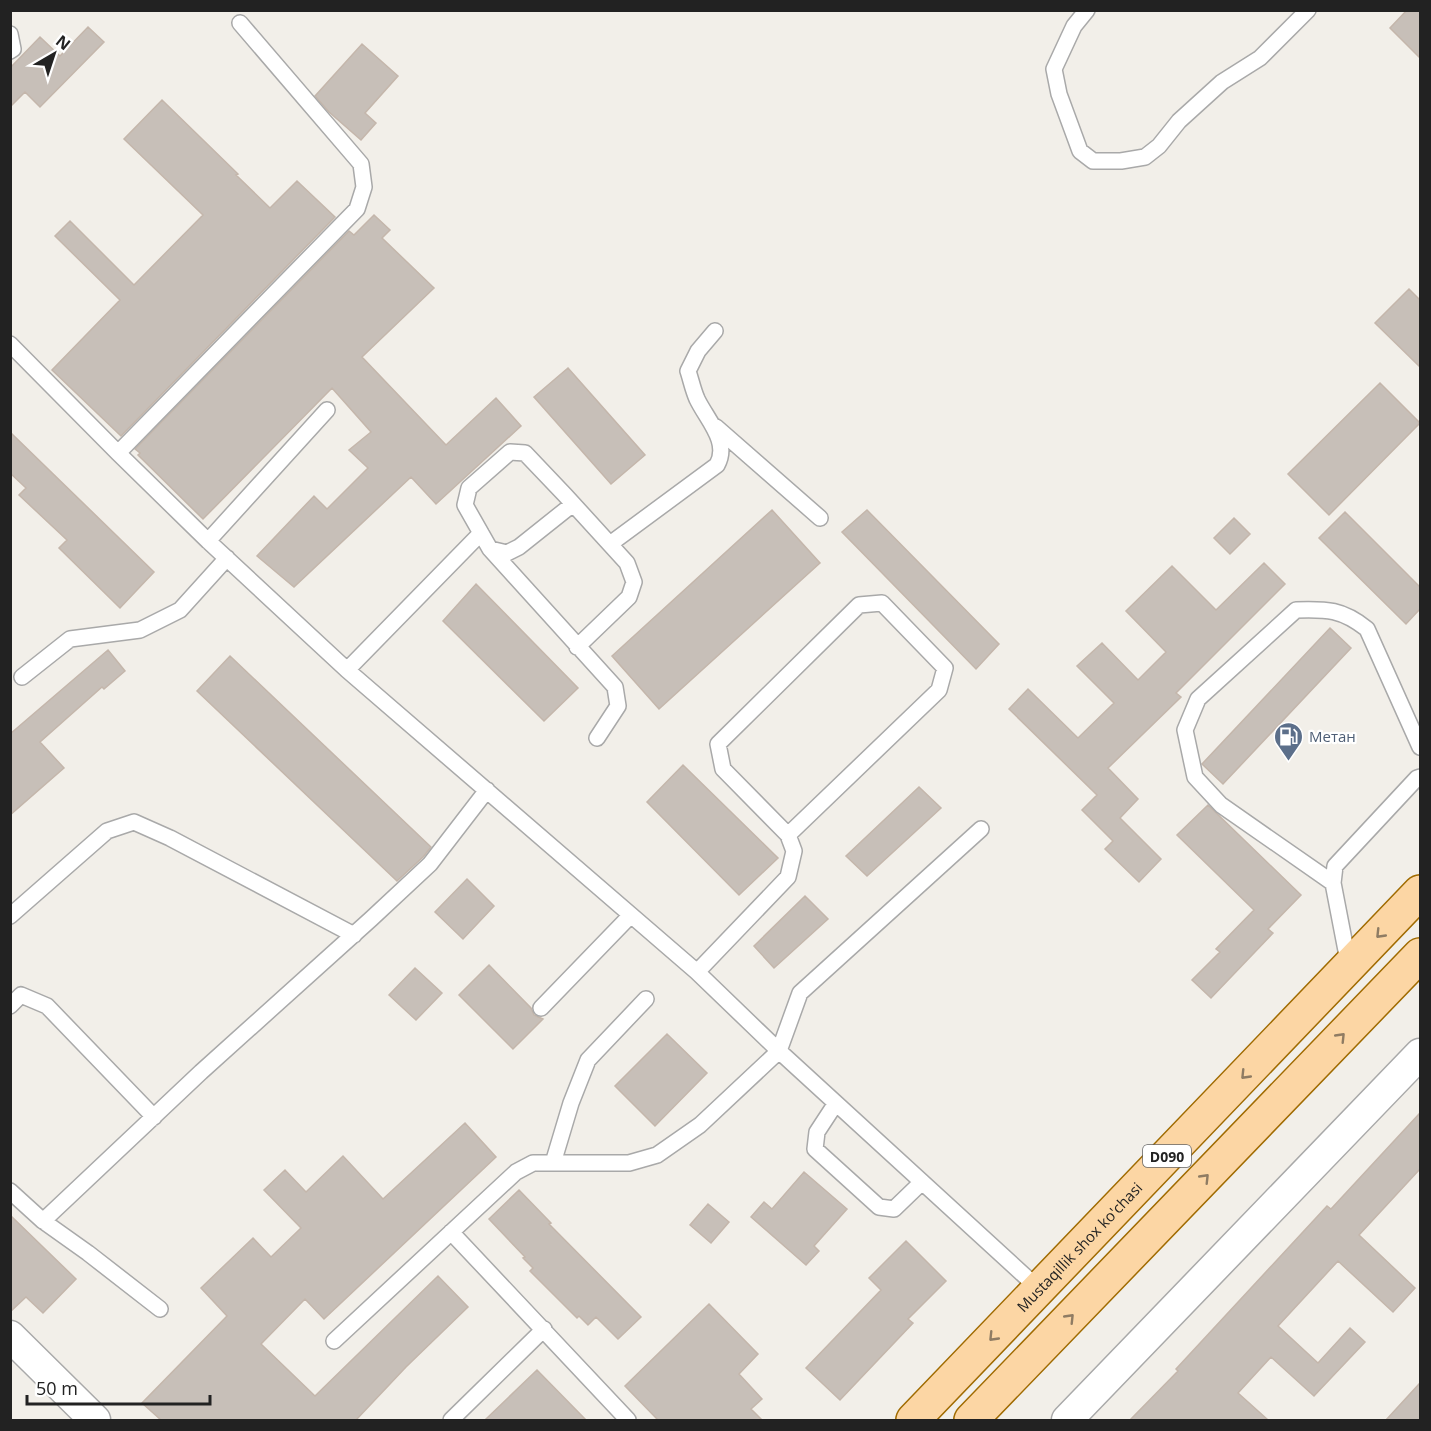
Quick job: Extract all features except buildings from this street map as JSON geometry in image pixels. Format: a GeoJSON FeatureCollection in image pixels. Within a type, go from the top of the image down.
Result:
{"type":"FeatureCollection","features":[{"type":"Feature","properties":{"kind":"main road","name":"Mustaqillik shox ko'chasi"},"geometry":{"type":"LineString","coordinates":[[913,1420],[1420,892]]}},
{"type":"Feature","properties":{"kind":"main road","name":"D090"},"geometry":{"type":"LineString","coordinates":[[971,1420],[1420,955]]}},
{"type":"Feature","properties":{"kind":"street"},"geometry":{"type":"LineString","coordinates":[[1067,1420],[1420,1054]]}},
{"type":"Feature","properties":{"kind":"street"},"geometry":{"type":"LineString","coordinates":[[10,1336],[95,1420]]}},
{"type":"Feature","properties":{"kind":"lane"},"geometry":{"type":"LineString","coordinates":[[1087,10],[1074,26],[1053,69],[1059,94],[1080,151],[1093,161],[1120,161],[1145,157],[1159,146],[1179,121],[1222,82],[1260,58],[1308,10]]}},
{"type":"Feature","properties":{"kind":"lane"},"geometry":{"type":"LineString","coordinates":[[118,453],[357,209],[364,187],[361,164],[240,23]]}},
{"type":"Feature","properties":{"kind":"lane"},"geometry":{"type":"LineString","coordinates":[[10,34],[13,49],[10,51]]}},
{"type":"Feature","properties":{"kind":"lane"},"geometry":{"type":"LineString","coordinates":[[610,544],[717,465],[722,456],[722,445],[696,397],[688,371],[698,351],[715,331]]}},
{"type":"Feature","properties":{"kind":"lane"},"geometry":{"type":"LineString","coordinates":[[10,344],[208,541],[347,670],[697,972],[779,1051],[1039,1289]]}},
{"type":"Feature","properties":{"kind":"lane"},"geometry":{"type":"LineString","coordinates":[[208,541],[327,410]]}},
{"type":"Feature","properties":{"kind":"lane"},"geometry":{"type":"LineString","coordinates":[[710,421],[820,518]]}},
{"type":"Feature","properties":{"kind":"lane"},"geometry":{"type":"LineString","coordinates":[[577,647],[630,597],[634,582],[627,562],[525,453],[510,452],[469,488],[465,505],[490,549],[577,647],[615,687],[618,706],[597,738]]}},
{"type":"Feature","properties":{"kind":"lane"},"geometry":{"type":"LineString","coordinates":[[490,549],[507,553],[519,547],[573,504]]}},
{"type":"Feature","properties":{"kind":"lane"},"geometry":{"type":"LineString","coordinates":[[347,670],[481,533]]}},
{"type":"Feature","properties":{"kind":"lane"},"geometry":{"type":"LineString","coordinates":[[22,677],[70,639],[140,630],[180,610],[227,558]]}},
{"type":"Feature","properties":{"kind":"lane"},"geometry":{"type":"LineString","coordinates":[[697,972],[788,877],[795,851],[788,835],[723,769],[718,744],[859,605],[882,603],[945,668],[939,690],[788,835]]}},
{"type":"Feature","properties":{"kind":"lane"},"geometry":{"type":"LineString","coordinates":[[1333,883],[1221,805],[1195,777],[1185,730],[1198,699],[1296,610],[1326,609],[1352,617],[1366,629],[1420,747]]}},
{"type":"Feature","properties":{"kind":"lane"},"geometry":{"type":"LineString","coordinates":[[1349,966],[1333,883],[1335,866],[1420,777]]}},
{"type":"Feature","properties":{"kind":"lane"},"geometry":{"type":"LineString","coordinates":[[43,1221],[201,1072],[430,864],[487,790]]}},
{"type":"Feature","properties":{"kind":"lane"},"geometry":{"type":"LineString","coordinates":[[10,916],[107,831],[134,822],[170,838],[354,935]]}},
{"type":"Feature","properties":{"kind":"lane"},"geometry":{"type":"LineString","coordinates":[[334,1341],[516,1172],[533,1163],[629,1162],[657,1155],[700,1125],[779,1051],[800,993],[981,829]]}},
{"type":"Feature","properties":{"kind":"lane"},"geometry":{"type":"LineString","coordinates":[[541,1008],[631,915]]}},
{"type":"Feature","properties":{"kind":"lane"},"geometry":{"type":"LineString","coordinates":[[10,1005],[21,995],[47,1006],[154,1117]]}},
{"type":"Feature","properties":{"kind":"lane"},"geometry":{"type":"LineString","coordinates":[[553,1163],[571,1102],[588,1060],[646,999]]}},
{"type":"Feature","properties":{"kind":"lane"},"geometry":{"type":"LineString","coordinates":[[836,1103],[817,1132],[815,1149],[879,1207],[894,1209],[922,1182]]}},
{"type":"Feature","properties":{"kind":"lane"},"geometry":{"type":"LineString","coordinates":[[10,1191],[43,1221],[160,1309]]}},
{"type":"Feature","properties":{"kind":"lane"},"geometry":{"type":"LineString","coordinates":[[451,1232],[628,1420]]}},
{"type":"Feature","properties":{"kind":"lane"},"geometry":{"type":"LineString","coordinates":[[451,1420],[544,1329]]}},
{"type":"Feature","properties":{"kind":"place","name":"Метан"},"geometry":{"type":"Point","coordinates":[1288,762]}}]}
